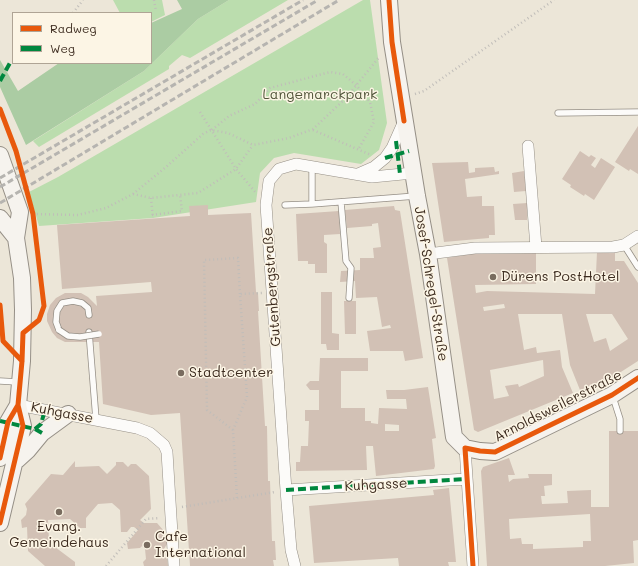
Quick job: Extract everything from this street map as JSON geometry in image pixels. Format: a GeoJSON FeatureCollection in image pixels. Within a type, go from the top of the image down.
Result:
{"type":"FeatureCollection","features":[{"type":"Feature","properties":{"kind":"street","name":"Josef-Schregel-Straße"},"geometry":{"type":"LineString","coordinates":[[389,0],[392,42],[404,121],[428,254],[454,437],[465,448]]}},
{"type":"Feature","properties":{"kind":"street"},"geometry":{"type":"LineString","coordinates":[[358,174],[374,167],[385,158],[392,148],[404,121]]}},
{"type":"Feature","properties":{"kind":"street"},"geometry":{"type":"LineString","coordinates":[[528,146],[536,247]]}},
{"type":"Feature","properties":{"kind":"street"},"geometry":{"type":"LineString","coordinates":[[0,155],[20,212],[16,238],[22,278],[23,310],[21,382],[18,405],[23,426],[17,460],[0,523]]}},
{"type":"Feature","properties":{"kind":"street","name":"Gutenbergstraße"},"geometry":{"type":"LineString","coordinates":[[295,566],[286,490],[266,204],[268,181],[279,169],[296,164],[372,177],[413,173]]}},
{"type":"Feature","properties":{"kind":"street"},"geometry":{"type":"LineString","coordinates":[[0,218],[16,238]]}},
{"type":"Feature","properties":{"kind":"street"},"geometry":{"type":"LineString","coordinates":[[428,254],[475,248],[613,247],[624,245],[638,236]]}},
{"type":"Feature","properties":{"kind":"street","name":"Arnoldsweilerstraße"},"geometry":{"type":"LineString","coordinates":[[465,448],[480,452],[495,452],[612,395],[638,378]]}},
{"type":"Feature","properties":{"kind":"street"},"geometry":{"type":"LineString","coordinates":[[0,458],[8,422],[18,405]]}},
{"type":"Feature","properties":{"kind":"street","name":"Kuhgasse"},"geometry":{"type":"LineString","coordinates":[[18,405],[96,419],[150,433],[164,445],[167,452],[169,508]]}},
{"type":"Feature","properties":{"kind":"street"},"geometry":{"type":"LineString","coordinates":[[17,460],[28,450],[42,433],[68,414]]}},
{"type":"Feature","properties":{"kind":"street"},"geometry":{"type":"LineString","coordinates":[[465,448],[473,566]]}},
{"type":"Feature","properties":{"kind":"street","name":"Kuhgasse"},"geometry":{"type":"LineString","coordinates":[[286,490],[466,479]]}},
{"type":"Feature","properties":{"kind":"street"},"geometry":{"type":"LineString","coordinates":[[169,508],[174,566]]}},
{"type":"Feature","properties":{"kind":"lane"},"geometry":{"type":"LineString","coordinates":[[558,114],[638,112]]}},
{"type":"Feature","properties":{"kind":"lane"},"geometry":{"type":"LineString","coordinates":[[312,166],[312,204]]}},
{"type":"Feature","properties":{"kind":"lane"},"geometry":{"type":"LineString","coordinates":[[285,205],[417,196]]}},
{"type":"Feature","properties":{"kind":"lane"},"geometry":{"type":"LineString","coordinates":[[341,202],[346,261],[351,268],[349,298]]}},
{"type":"Feature","properties":{"kind":"lane"},"geometry":{"type":"LineString","coordinates":[[624,245],[638,267]]}},
{"type":"Feature","properties":{"kind":"lane"},"geometry":{"type":"LineString","coordinates":[[89,315],[88,308],[82,303],[73,301],[62,303],[56,311],[56,322],[59,330],[68,336],[99,334]]}},
{"type":"Feature","properties":{"kind":"lane"},"geometry":{"type":"LineString","coordinates":[[89,332],[96,419]]}},
{"type":"Feature","properties":{"kind":"lane"},"geometry":{"type":"LineString","coordinates":[[0,381],[21,382]]}},
{"type":"Feature","properties":{"kind":"lane"},"geometry":{"type":"LineString","coordinates":[[612,395],[620,419],[620,431]]}},
{"type":"Feature","properties":{"kind":"path"},"geometry":{"type":"LineString","coordinates":[[74,12],[83,0]]}},
{"type":"Feature","properties":{"kind":"path"},"geometry":{"type":"LineString","coordinates":[[154,0],[156,11]]}},
{"type":"Feature","properties":{"kind":"path"},"geometry":{"type":"LineString","coordinates":[[401,99],[424,91],[554,0]]}},
{"type":"Feature","properties":{"kind":"path"},"geometry":{"type":"LineString","coordinates":[[211,130],[228,133],[253,145],[289,138],[313,130],[346,98],[392,42]]}},
{"type":"Feature","properties":{"kind":"path"},"geometry":{"type":"LineString","coordinates":[[33,214],[78,215],[106,208],[133,194],[203,134],[211,130],[229,116],[255,104],[270,88],[330,72],[343,74],[370,102],[374,122],[358,150]]}},
{"type":"Feature","properties":{"kind":"path"},"geometry":{"type":"LineString","coordinates":[[200,112],[236,169],[266,204]]}},
{"type":"Feature","properties":{"kind":"path"},"geometry":{"type":"LineString","coordinates":[[313,130],[370,155],[385,158]]}},
{"type":"Feature","properties":{"kind":"path"},"geometry":{"type":"LineString","coordinates":[[133,194],[151,198],[198,193],[236,169],[253,145]]}},
{"type":"Feature","properties":{"kind":"path"},"geometry":{"type":"LineString","coordinates":[[151,198],[153,216],[182,211],[180,195]]}},
{"type":"Feature","properties":{"kind":"path"},"geometry":{"type":"LineString","coordinates":[[233,430],[207,410],[204,260],[238,258],[247,397],[233,430],[237,498]]}},
{"type":"Feature","properties":{"kind":"path"},"geometry":{"type":"LineString","coordinates":[[240,294],[258,293]]}},
{"type":"Feature","properties":{"kind":"path"},"geometry":{"type":"LineString","coordinates":[[169,508],[286,490]]}},
{"type":"Feature","properties":{"kind":"path"},"geometry":{"type":"LineString","coordinates":[[106,566],[146,519]]}},
{"type":"Feature","properties":{"kind":"green space"},"geometry":{"type":"Polygon","coordinates":[[[113,0],[162,0],[165,15],[152,22],[152,12],[119,12],[113,0]]]}},
{"type":"Feature","properties":{"kind":"green space"},"geometry":{"type":"Polygon","coordinates":[[[177,0],[229,0],[198,19],[152,63],[152,23],[182,9],[177,0]]]}},
{"type":"Feature","properties":{"kind":"green space"},"geometry":{"type":"Polygon","coordinates":[[[229,0],[288,0],[190,58],[182,55],[169,66],[169,69],[39,147],[33,141],[144,71],[198,19],[229,0]]]}},
{"type":"Feature","properties":{"kind":"green space","name":"Langemarckpark"},"geometry":{"type":"Polygon","coordinates":[[[363,0],[370,0],[387,123],[379,150],[361,164],[294,153],[274,158],[260,173],[256,202],[153,218],[39,226],[29,192],[58,177],[363,0]]]}},
{"type":"Feature","properties":{"kind":"green space"},"geometry":{"type":"Polygon","coordinates":[[[0,60],[18,91],[58,64],[151,64],[144,71],[26,145],[0,87],[0,60]]]}},
{"type":"Feature","properties":{"kind":"building"},"geometry":{"type":"Polygon","coordinates":[[[638,126],[638,174],[630,169],[629,171],[615,162],[638,126]]]}},
{"type":"Feature","properties":{"kind":"building"},"geometry":{"type":"Polygon","coordinates":[[[580,151],[589,157],[591,155],[596,158],[591,165],[595,168],[601,158],[615,167],[594,200],[585,194],[584,196],[570,187],[571,185],[562,179],[580,151]]]}},
{"type":"Feature","properties":{"kind":"building"},"geometry":{"type":"Polygon","coordinates":[[[468,162],[469,173],[475,172],[475,168],[494,167],[495,172],[499,171],[499,174],[465,179],[467,197],[482,196],[482,206],[494,206],[495,235],[489,235],[489,238],[444,242],[432,163],[468,162]]]}},
{"type":"Feature","properties":{"kind":"building"},"geometry":{"type":"Polygon","coordinates":[[[524,171],[526,191],[514,192],[512,173],[524,171]]]}},
{"type":"Feature","properties":{"kind":"building"},"geometry":{"type":"Polygon","coordinates":[[[527,203],[527,220],[515,220],[513,204],[527,203]]]}},
{"type":"Feature","properties":{"kind":"building","name":"Stadtcenter"},"geometry":{"type":"Polygon","coordinates":[[[208,205],[208,215],[251,213],[256,292],[258,293],[265,426],[267,426],[268,481],[270,481],[272,541],[275,541],[276,560],[273,560],[274,566],[190,566],[180,413],[151,415],[103,404],[99,342],[65,342],[57,338],[52,332],[47,321],[47,314],[50,305],[56,298],[65,293],[81,293],[88,297],[97,306],[96,296],[152,292],[151,282],[62,289],[57,225],[190,216],[189,206],[208,205]]]}},
{"type":"Feature","properties":{"kind":"building"},"geometry":{"type":"Polygon","coordinates":[[[394,206],[395,210],[400,211],[423,358],[405,361],[403,351],[370,351],[367,331],[391,328],[390,325],[382,327],[377,297],[356,298],[355,281],[340,282],[341,271],[360,270],[360,258],[374,258],[373,248],[381,247],[378,223],[372,224],[372,226],[347,228],[345,210],[394,206]]]}},
{"type":"Feature","properties":{"kind":"building"},"geometry":{"type":"Polygon","coordinates":[[[339,211],[340,234],[324,235],[324,242],[327,244],[327,273],[315,273],[315,264],[308,264],[308,261],[298,261],[296,214],[339,211]]]}},
{"type":"Feature","properties":{"kind":"building"},"geometry":{"type":"Polygon","coordinates":[[[597,252],[615,252],[615,261],[624,261],[638,283],[638,361],[613,377],[580,390],[570,365],[562,314],[518,314],[524,350],[536,347],[537,353],[560,350],[562,367],[573,393],[478,432],[474,430],[447,258],[470,254],[536,253],[536,284],[475,285],[476,293],[487,291],[595,294],[597,252]],[[504,304],[483,307],[484,311],[505,308],[504,304]],[[586,314],[594,342],[606,338],[610,351],[628,339],[612,314],[586,314]],[[543,360],[490,370],[494,399],[509,396],[505,386],[518,384],[519,387],[544,376],[543,360]]]}},
{"type":"Feature","properties":{"kind":"building"},"geometry":{"type":"Polygon","coordinates":[[[321,292],[332,292],[332,333],[339,334],[339,350],[327,350],[326,344],[321,344],[321,292]]]}},
{"type":"Feature","properties":{"kind":"building"},"geometry":{"type":"Polygon","coordinates":[[[344,301],[356,301],[356,334],[345,334],[344,301]]]}},
{"type":"Feature","properties":{"kind":"building"},"geometry":{"type":"Polygon","coordinates":[[[320,358],[368,358],[368,371],[341,371],[341,408],[365,408],[365,421],[371,421],[371,423],[378,424],[379,408],[407,409],[406,399],[387,399],[386,390],[404,390],[428,387],[436,438],[432,439],[434,469],[376,476],[373,446],[366,446],[367,470],[296,471],[296,462],[300,462],[301,446],[308,446],[309,421],[305,421],[305,410],[319,410],[319,390],[310,390],[306,385],[310,381],[319,381],[320,358]],[[385,424],[385,431],[399,431],[399,425],[385,424]]]}},
{"type":"Feature","properties":{"kind":"building"},"geometry":{"type":"Polygon","coordinates":[[[609,431],[638,431],[638,540],[633,541],[634,563],[605,566],[487,566],[481,471],[483,467],[509,458],[515,475],[508,475],[509,482],[513,479],[529,478],[528,474],[552,474],[552,485],[544,486],[545,496],[541,496],[542,504],[568,503],[567,491],[591,490],[591,507],[609,507],[609,431]],[[590,514],[509,519],[510,539],[521,538],[522,544],[533,544],[533,549],[583,547],[583,541],[591,541],[590,514]]]}},
{"type":"Feature","properties":{"kind":"building","name":"Evang. Gemeindehaus"},"geometry":{"type":"Polygon","coordinates":[[[75,461],[75,467],[99,466],[107,474],[116,465],[116,462],[123,462],[128,467],[131,464],[136,464],[149,476],[151,509],[140,520],[144,523],[157,523],[164,531],[163,537],[167,540],[167,544],[164,549],[167,552],[165,557],[167,559],[168,566],[144,566],[143,562],[146,559],[145,549],[142,546],[140,548],[128,549],[127,543],[138,530],[131,527],[127,532],[121,532],[120,510],[112,503],[98,504],[86,518],[86,528],[80,528],[70,519],[48,520],[49,541],[53,541],[51,544],[75,562],[75,566],[45,566],[28,551],[27,527],[22,528],[21,520],[26,515],[27,509],[25,504],[51,474],[63,475],[75,461]]]}},
{"type":"Feature","properties":{"kind":"building"},"geometry":{"type":"Polygon","coordinates":[[[449,488],[456,562],[448,562],[449,566],[399,566],[398,558],[314,563],[309,506],[434,495],[433,490],[449,488]]]}},
{"type":"Feature","properties":{"kind":"railway"},"geometry":{"type":"LineString","coordinates":[[0,178],[303,0]]}},
{"type":"Feature","properties":{"kind":"railway"},"geometry":{"type":"LineString","coordinates":[[0,187],[318,0]]}},
{"type":"Feature","properties":{"kind":"railway"},"geometry":{"type":"LineString","coordinates":[[0,203],[339,0]]}},
{"type":"Feature","properties":{"kind":"marked path"},"geometry":{"type":"LineString","coordinates":[[0,81],[11,61]]}},
{"type":"Feature","properties":{"kind":"marked path"},"geometry":{"type":"LineString","coordinates":[[396,141],[400,174]]}},
{"type":"Feature","properties":{"kind":"marked path"},"geometry":{"type":"LineString","coordinates":[[385,158],[409,151]]}},
{"type":"Feature","properties":{"kind":"marked path"},"geometry":{"type":"LineString","coordinates":[[35,429],[41,424],[45,410]]}},
{"type":"Feature","properties":{"kind":"marked path"},"geometry":{"type":"LineString","coordinates":[[0,421],[35,429],[42,433]]}},
{"type":"Feature","properties":{"kind":"marked path"},"geometry":{"type":"LineString","coordinates":[[286,490],[466,479]]}},
{"type":"Feature","properties":{"kind":"cycle path"},"geometry":{"type":"LineString","coordinates":[[389,0],[392,42],[404,121]]}},
{"type":"Feature","properties":{"kind":"cycle path"},"geometry":{"type":"LineString","coordinates":[[0,109],[16,151],[33,214],[44,306],[39,320],[23,333],[18,405],[23,426],[0,523]]}},
{"type":"Feature","properties":{"kind":"cycle path"},"geometry":{"type":"LineString","coordinates":[[0,305],[3,341],[22,361]]}},
{"type":"Feature","properties":{"kind":"cycle path"},"geometry":{"type":"LineString","coordinates":[[473,566],[465,448],[495,452],[612,395],[638,378]]}},
{"type":"Feature","properties":{"kind":"cycle path"},"geometry":{"type":"LineString","coordinates":[[0,458],[8,422],[18,405]]}},
{"type":"Feature","properties":{"kind":"place","name":"Dürens PostHotel"},"geometry":{"type":"Point","coordinates":[493,277]}},
{"type":"Feature","properties":{"kind":"place","name":"Stadtcenter"},"geometry":{"type":"Point","coordinates":[181,373]}},
{"type":"Feature","properties":{"kind":"place","name":"Evang. Gemeindehaus"},"geometry":{"type":"Point","coordinates":[59,512]}},
{"type":"Feature","properties":{"kind":"place","name":"Cafe International"},"geometry":{"type":"Point","coordinates":[147,545]}}]}
